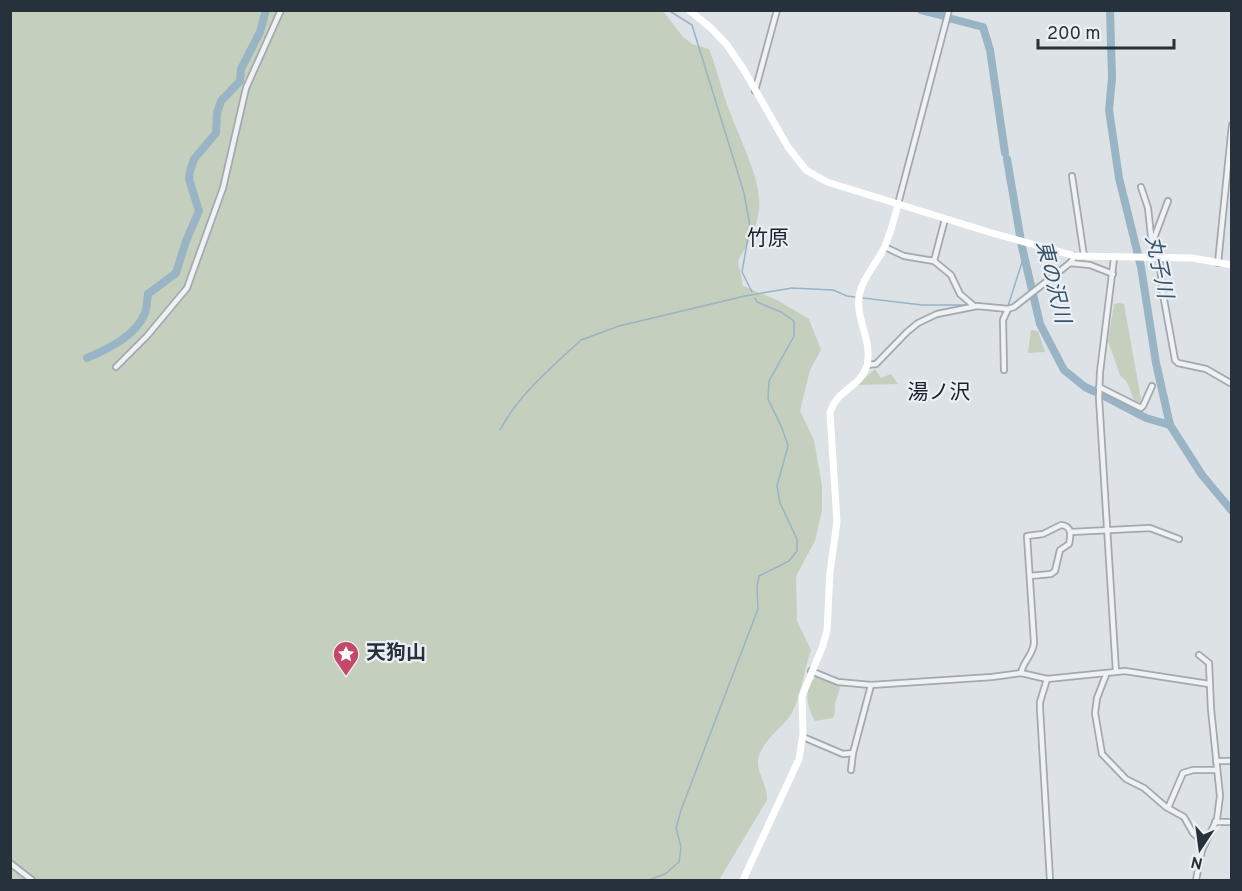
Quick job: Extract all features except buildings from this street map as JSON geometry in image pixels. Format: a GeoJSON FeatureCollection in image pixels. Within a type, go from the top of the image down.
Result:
{"type":"FeatureCollection","features":[{"type":"Feature","properties":{"kind":"street"},"geometry":{"type":"LineString","coordinates":[[116,368],[147,336],[187,288],[223,188],[246,88],[281,10]]}},
{"type":"Feature","properties":{"kind":"street"},"geometry":{"type":"LineString","coordinates":[[689,10],[727,45],[788,147],[806,170],[827,182],[1028,244],[1113,274]]}},
{"type":"Feature","properties":{"kind":"street"},"geometry":{"type":"LineString","coordinates":[[755,91],[777,10]]}},
{"type":"Feature","properties":{"kind":"street"},"geometry":{"type":"LineString","coordinates":[[743,880],[799,759],[803,737],[802,696],[827,632],[830,572],[837,522],[830,413],[835,399],[860,377],[867,365],[869,349],[858,301],[863,283],[885,247],[949,10]]}},
{"type":"Feature","properties":{"kind":"street"},"geometry":{"type":"LineString","coordinates":[[1218,263],[1232,125]]}},
{"type":"Feature","properties":{"kind":"street"},"geometry":{"type":"LineString","coordinates":[[1072,176],[1084,256]]}},
{"type":"Feature","properties":{"kind":"street"},"geometry":{"type":"LineString","coordinates":[[1141,187],[1148,208],[1149,229],[1159,257],[1175,360],[1178,363],[1206,369],[1232,384]]}},
{"type":"Feature","properties":{"kind":"street"},"geometry":{"type":"LineString","coordinates":[[1153,241],[1168,201]]}},
{"type":"Feature","properties":{"kind":"street"},"geometry":{"type":"LineString","coordinates":[[934,261],[945,219]]}},
{"type":"Feature","properties":{"kind":"street"},"geometry":{"type":"LineString","coordinates":[[885,247],[904,256],[934,261],[951,275],[960,294],[974,306]]}},
{"type":"Feature","properties":{"kind":"street"},"geometry":{"type":"LineString","coordinates":[[867,365],[876,364],[907,332],[918,323],[937,314],[974,306],[1008,309],[1014,307],[1073,259],[1084,256],[1192,258],[1232,265]]}},
{"type":"Feature","properties":{"kind":"street"},"geometry":{"type":"LineString","coordinates":[[1116,672],[1100,428],[1100,387],[1117,257]]}},
{"type":"Feature","properties":{"kind":"street"},"geometry":{"type":"LineString","coordinates":[[1004,370],[1003,320],[1008,309]]}},
{"type":"Feature","properties":{"kind":"street"},"geometry":{"type":"LineString","coordinates":[[1100,387],[1141,408],[1152,386]]}},
{"type":"Feature","properties":{"kind":"street"},"geometry":{"type":"LineString","coordinates":[[1021,673],[1023,665],[1034,649],[1027,536],[1043,534],[1061,525],[1067,527],[1071,532],[1070,544],[1059,552],[1055,571],[1051,574],[1030,576]]}},
{"type":"Feature","properties":{"kind":"street"},"geometry":{"type":"LineString","coordinates":[[1071,532],[1150,528],[1179,539]]}},
{"type":"Feature","properties":{"kind":"street"},"geometry":{"type":"LineString","coordinates":[[1196,880],[1204,844],[1215,822],[1221,796],[1209,684],[1209,663],[1199,655]]}},
{"type":"Feature","properties":{"kind":"street"},"geometry":{"type":"LineString","coordinates":[[811,671],[838,682],[871,685],[1021,673],[1047,679],[1106,675],[1116,672],[1136,672],[1209,684]]}},
{"type":"Feature","properties":{"kind":"street"},"geometry":{"type":"LineString","coordinates":[[1106,675],[1095,713],[1102,754],[1120,775],[1144,788],[1168,808],[1184,817],[1192,833],[1204,844]]}},
{"type":"Feature","properties":{"kind":"street"},"geometry":{"type":"LineString","coordinates":[[1047,679],[1040,709],[1050,880]]}},
{"type":"Feature","properties":{"kind":"street"},"geometry":{"type":"LineString","coordinates":[[851,770],[853,753],[871,685]]}},
{"type":"Feature","properties":{"kind":"street"},"geometry":{"type":"LineString","coordinates":[[803,737],[843,754],[853,753]]}},
{"type":"Feature","properties":{"kind":"street"},"geometry":{"type":"LineString","coordinates":[[1216,761],[1232,761]]}},
{"type":"Feature","properties":{"kind":"street"},"geometry":{"type":"LineString","coordinates":[[1168,808],[1183,773],[1193,770],[1217,770]]}},
{"type":"Feature","properties":{"kind":"street"},"geometry":{"type":"LineString","coordinates":[[1215,822],[1232,822]]}},
{"type":"Feature","properties":{"kind":"street"},"geometry":{"type":"LineString","coordinates":[[10,863],[32,880]]}},
{"type":"Feature","properties":{"kind":"green space"},"geometry":{"type":"Polygon","coordinates":[[[10,11],[663,11],[683,37],[692,44],[709,49],[730,114],[757,184],[759,210],[756,224],[738,261],[743,286],[777,300],[809,319],[821,350],[810,370],[800,411],[814,440],[822,486],[822,510],[815,541],[796,576],[797,621],[811,650],[794,709],[765,744],[759,756],[758,766],[767,800],[719,880],[11,880],[10,11]]]}},
{"type":"Feature","properties":{"kind":"green space"},"geometry":{"type":"Polygon","coordinates":[[[1114,304],[1124,304],[1140,402],[1133,398],[1127,382],[1120,375],[1108,341],[1114,304]]]}},
{"type":"Feature","properties":{"kind":"green space"},"geometry":{"type":"Polygon","coordinates":[[[1031,330],[1038,331],[1045,352],[1028,352],[1031,330]]]}},
{"type":"Feature","properties":{"kind":"green space"},"geometry":{"type":"Polygon","coordinates":[[[875,369],[881,378],[891,374],[898,384],[857,385],[875,369]]]}},
{"type":"Feature","properties":{"kind":"green space"},"geometry":{"type":"Polygon","coordinates":[[[824,673],[833,678],[840,689],[833,718],[815,721],[809,708],[809,687],[817,676],[824,673]]]}},
{"type":"Feature","properties":{"kind":"waterway","name":"東の沢川"},"geometry":{"type":"LineString","coordinates":[[87,358],[128,335],[145,313],[148,294],[176,273],[199,211],[189,179],[194,159],[216,133],[217,113],[221,101],[240,81],[241,69],[260,32],[266,10]]}},
{"type":"Feature","properties":{"kind":"waterway"},"geometry":{"type":"LineString","coordinates":[[668,10],[692,25],[744,193],[750,226],[742,272],[752,292]]}},
{"type":"Feature","properties":{"kind":"waterway","name":"東の沢川"},"geometry":{"type":"LineString","coordinates":[[921,10],[945,16]]}},
{"type":"Feature","properties":{"kind":"waterway","name":"丸子川"},"geometry":{"type":"LineString","coordinates":[[1110,10],[1112,78],[1109,110],[1119,178],[1141,267],[1156,363],[1170,425],[1202,475],[1232,511]]}},
{"type":"Feature","properties":{"kind":"waterway","name":"東の沢川"},"geometry":{"type":"LineString","coordinates":[[952,19],[983,27],[990,50],[1005,153]]}},
{"type":"Feature","properties":{"kind":"waterway","name":"東の沢川"},"geometry":{"type":"LineString","coordinates":[[1007,159],[1022,247],[1040,324],[1064,370],[1085,387],[1098,393]]}},
{"type":"Feature","properties":{"kind":"waterway"},"geometry":{"type":"LineString","coordinates":[[975,303],[1008,306],[1024,256]]}},
{"type":"Feature","properties":{"kind":"waterway"},"geometry":{"type":"LineString","coordinates":[[500,430],[526,393],[581,340],[619,326],[745,296],[792,288],[833,290],[855,297]]}},
{"type":"Feature","properties":{"kind":"waterway"},"geometry":{"type":"LineString","coordinates":[[649,880],[665,874],[679,862],[681,847],[676,828],[681,810],[758,609],[759,576],[789,561],[797,551],[797,539],[780,503],[777,486],[788,446],[768,399],[769,381],[794,336],[794,321],[781,312],[757,302],[755,298]]}},
{"type":"Feature","properties":{"kind":"waterway"},"geometry":{"type":"LineString","coordinates":[[863,298],[922,305],[966,305]]}},
{"type":"Feature","properties":{"kind":"waterway","name":"東の沢川"},"geometry":{"type":"LineString","coordinates":[[1106,397],[1146,418],[1170,425]]}},
{"type":"Feature","properties":{"kind":"place","name":"天狗山"},"geometry":{"type":"Point","coordinates":[346,677]}},
{"type":"Feature","properties":{"kind":"district","name":"竹原"},"geometry":{"type":"Point","coordinates":[768,239]}},
{"type":"Feature","properties":{"kind":"district","name":"湯ノ沢"},"geometry":{"type":"Point","coordinates":[939,393]}}]}
